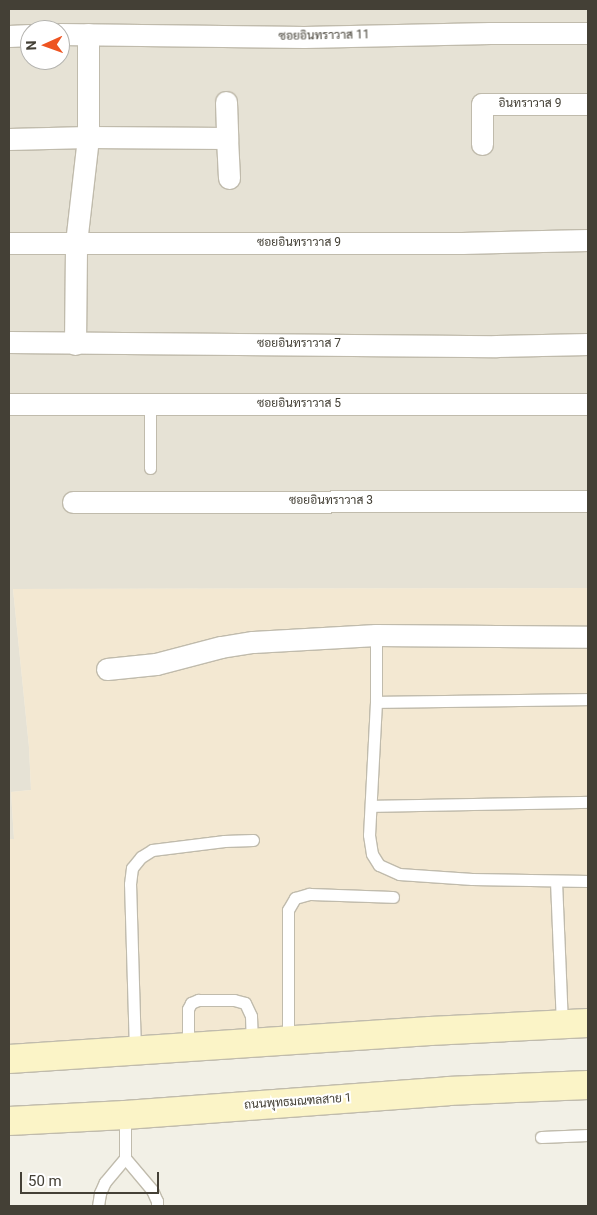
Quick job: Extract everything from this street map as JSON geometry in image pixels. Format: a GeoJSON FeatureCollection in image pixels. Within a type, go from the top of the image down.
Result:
{"type":"FeatureCollection","features":[{"type":"Feature","properties":{"kind":"main road"},"geometry":{"type":"LineString","coordinates":[[9,1059],[575,1024]]}},
{"type":"Feature","properties":{"kind":"main road","name":"ถนนพุทธมณฑลสาย 1"},"geometry":{"type":"LineString","coordinates":[[9,1120],[125,1115],[448,1091],[588,1085]]}},
{"type":"Feature","properties":{"kind":"street","name":"ซอยอินทราวาส 11"},"geometry":{"type":"LineString","coordinates":[[70,34],[304,37],[588,33]]}},
{"type":"Feature","properties":{"kind":"street"},"geometry":{"type":"LineString","coordinates":[[76,344],[76,243],[88,137],[88,34]]}},
{"type":"Feature","properties":{"kind":"street"},"geometry":{"type":"LineString","coordinates":[[226,102],[229,178]]}},
{"type":"Feature","properties":{"kind":"street","name":"อินทราวาส 9"},"geometry":{"type":"LineString","coordinates":[[482,144],[482,104],[588,104]]}},
{"type":"Feature","properties":{"kind":"street"},"geometry":{"type":"LineString","coordinates":[[9,139],[88,137],[227,138]]}},
{"type":"Feature","properties":{"kind":"street","name":"ซอยอินทราวาส 9"},"geometry":{"type":"LineString","coordinates":[[9,243],[452,243],[588,240]]}},
{"type":"Feature","properties":{"kind":"street","name":"ซอยอินทราวาส 7"},"geometry":{"type":"LineString","coordinates":[[9,342],[496,346],[588,344]]}},
{"type":"Feature","properties":{"kind":"street","name":"ซอยอินทราวาส 5"},"geometry":{"type":"LineString","coordinates":[[9,404],[588,404]]}},
{"type":"Feature","properties":{"kind":"street","name":"ซอยอินทราวาส 3"},"geometry":{"type":"LineString","coordinates":[[73,502],[588,501]]}},
{"type":"Feature","properties":{"kind":"street"},"geometry":{"type":"LineString","coordinates":[[107,669],[156,664],[221,647],[253,642],[376,635],[588,637]]}},
{"type":"Feature","properties":{"kind":"lane"},"geometry":{"type":"LineString","coordinates":[[150,404],[150,468]]}},
{"type":"Feature","properties":{"kind":"lane"},"geometry":{"type":"LineString","coordinates":[[376,635],[376,702],[369,834],[372,854],[379,865],[399,874],[588,881]]}},
{"type":"Feature","properties":{"kind":"lane"},"geometry":{"type":"LineString","coordinates":[[376,702],[588,699]]}},
{"type":"Feature","properties":{"kind":"lane"},"geometry":{"type":"LineString","coordinates":[[371,806],[588,802]]}},
{"type":"Feature","properties":{"kind":"lane"},"geometry":{"type":"LineString","coordinates":[[135,1051],[130,884],[132,868],[141,857],[152,850],[224,840],[252,840]]}},
{"type":"Feature","properties":{"kind":"lane"},"geometry":{"type":"LineString","coordinates":[[556,881],[575,1024]]}},
{"type":"Feature","properties":{"kind":"lane"},"geometry":{"type":"LineString","coordinates":[[288,1041],[288,910],[295,898],[309,894],[393,897]]}},
{"type":"Feature","properties":{"kind":"lane"},"geometry":{"type":"LineString","coordinates":[[188,1048],[186,1019],[188,1009],[192,1003],[198,1000],[234,1000],[245,1003],[251,1016],[252,1044]]}},
{"type":"Feature","properties":{"kind":"lane"},"geometry":{"type":"LineString","coordinates":[[98,1206],[100,1193],[105,1182],[125,1158],[125,1115]]}},
{"type":"Feature","properties":{"kind":"lane"},"geometry":{"type":"LineString","coordinates":[[541,1137],[588,1135]]}},
{"type":"Feature","properties":{"kind":"lane"},"geometry":{"type":"LineString","coordinates":[[125,1158],[152,1190],[157,1206]]}},
{"type":"Feature","properties":{"kind":"shaded area"},"geometry":{"type":"Polygon","coordinates":[[[9,9],[588,9],[588,588],[13,589],[29,747],[31,790],[11,792],[14,839],[9,839],[9,9]]]}},
{"type":"Feature","properties":{"kind":"shaded area"},"geometry":{"type":"Polygon","coordinates":[[[588,588],[588,1013],[9,1046],[9,839],[14,839],[11,792],[31,790],[29,747],[13,589],[588,588]]]}}]}
